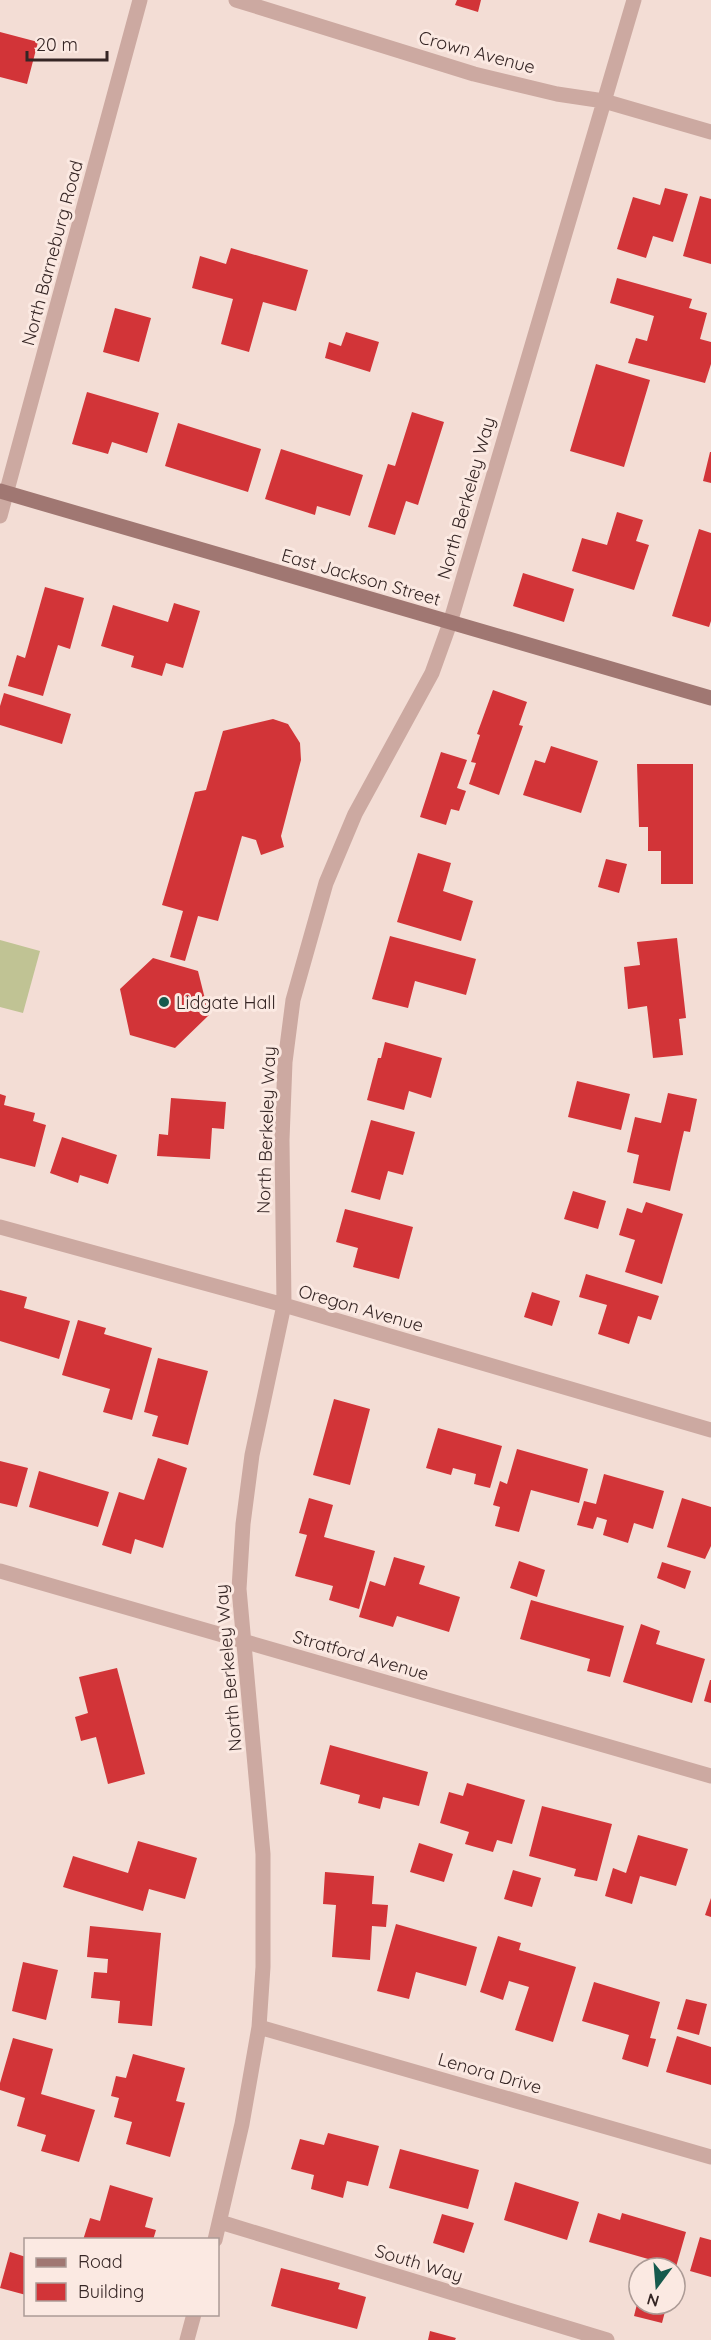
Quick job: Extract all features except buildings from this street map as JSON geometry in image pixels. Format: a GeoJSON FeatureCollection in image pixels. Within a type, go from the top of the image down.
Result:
{"type":"FeatureCollection","features":[{"type":"Feature","properties":{"kind":"street","name":"North Barneburg Road"},"geometry":{"type":"LineString","coordinates":[[0,516],[4,492],[140,0]]}},
{"type":"Feature","properties":{"kind":"street","name":"Crown Avenue"},"geometry":{"type":"LineString","coordinates":[[236,0],[474,74],[557,94],[604,101],[711,132]]}},
{"type":"Feature","properties":{"kind":"street","name":"North Berkeley Way"},"geometry":{"type":"LineString","coordinates":[[216,2238],[242,2124],[259,2027],[263,1967],[263,1854],[239,1588],[243,1524],[252,1455],[284,1305],[282,1129],[285,1062],[294,1000],[326,883],[355,814],[432,673],[450,623],[634,0]]}},
{"type":"Feature","properties":{"kind":"street","name":"East Jackson Street"},"geometry":{"type":"LineString","coordinates":[[4,492],[711,698]]}},
{"type":"Feature","properties":{"kind":"street","name":"Oregon Avenue"},"geometry":{"type":"LineString","coordinates":[[0,1227],[284,1305],[711,1430]]}},
{"type":"Feature","properties":{"kind":"street","name":"Stratford Avenue"},"geometry":{"type":"LineString","coordinates":[[0,1571],[711,1776]]}},
{"type":"Feature","properties":{"kind":"street","name":"Lenora Drive"},"geometry":{"type":"LineString","coordinates":[[259,2027],[711,2157]]}},
{"type":"Feature","properties":{"kind":"street","name":"South Way"},"geometry":{"type":"LineString","coordinates":[[220,2222],[607,2340]]}},
{"type":"Feature","properties":{"kind":"street"},"geometry":{"type":"LineString","coordinates":[[187,2340],[193,2316]]}},
{"type":"Feature","properties":{"kind":"green space"},"geometry":{"type":"Polygon","coordinates":[[[0,940],[40,951],[23,1013],[0,1007],[0,940]]]}},
{"type":"Feature","properties":{"kind":"place","name":"Lidgate Hall"},"geometry":{"type":"Point","coordinates":[164,1002]}}]}
